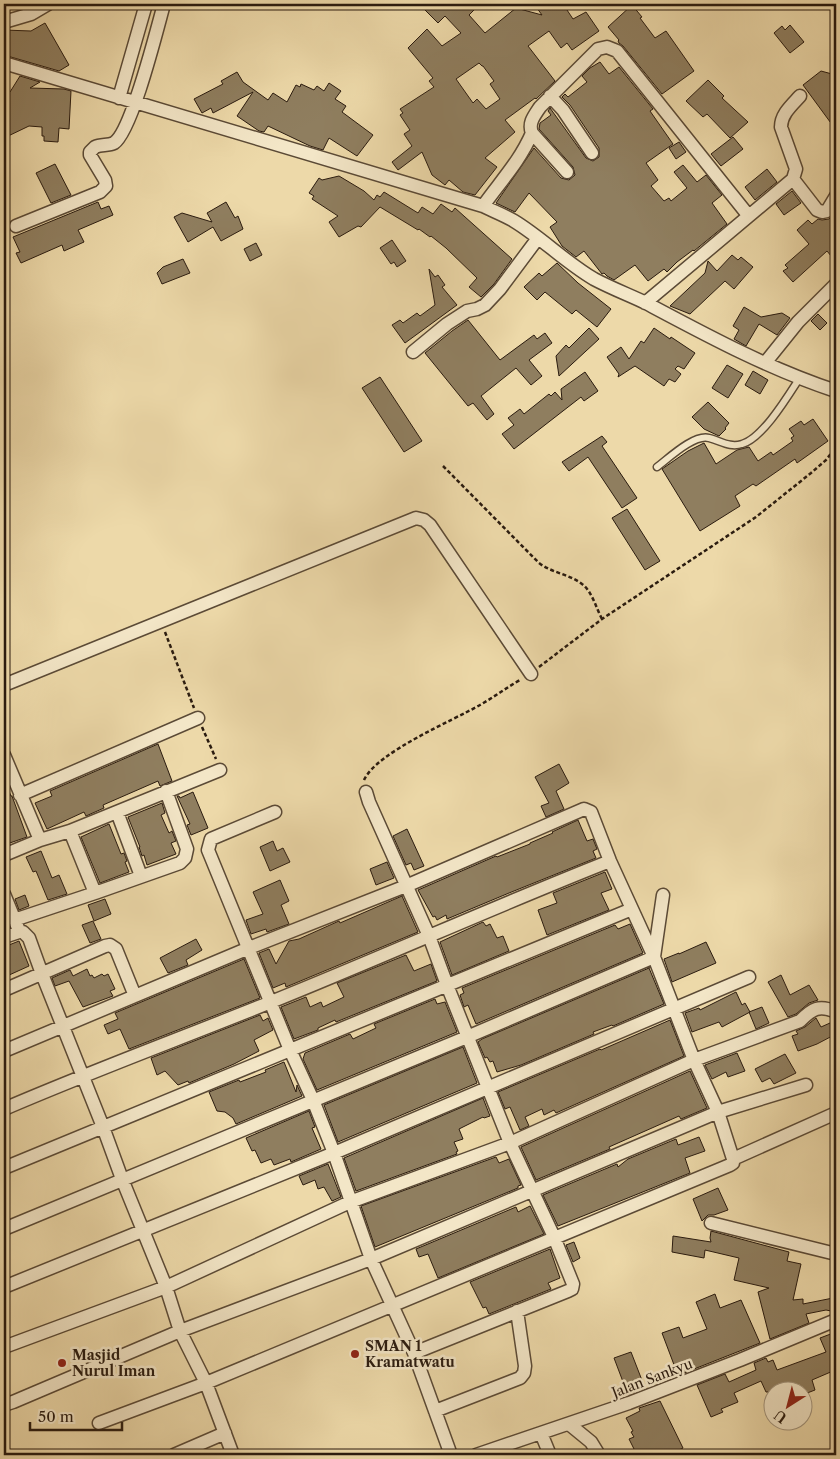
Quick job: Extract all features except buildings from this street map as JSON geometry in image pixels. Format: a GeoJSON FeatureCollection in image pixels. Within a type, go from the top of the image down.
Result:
{"type":"FeatureCollection","features":[{"type":"Feature","properties":{"kind":"street"},"geometry":{"type":"LineString","coordinates":[[4,22],[31,14],[48,4]]}},
{"type":"Feature","properties":{"kind":"street"},"geometry":{"type":"LineString","coordinates":[[120,98],[146,4]]}},
{"type":"Feature","properties":{"kind":"street"},"geometry":{"type":"LineString","coordinates":[[16,226],[100,192],[106,186],[105,180],[90,152],[95,146],[111,144],[116,141],[136,102],[164,4]]}},
{"type":"Feature","properties":{"kind":"street"},"geometry":{"type":"LineString","coordinates":[[567,172],[532,133],[530,127],[533,117],[550,96],[598,48],[607,47],[617,51],[748,215]]}},
{"type":"Feature","properties":{"kind":"street"},"geometry":{"type":"LineString","coordinates":[[4,63],[483,206],[513,220],[559,256],[595,279],[799,379],[836,391]]}},
{"type":"Feature","properties":{"kind":"street"},"geometry":{"type":"LineString","coordinates":[[550,96],[563,110],[592,152]]}},
{"type":"Feature","properties":{"kind":"street"},"geometry":{"type":"LineString","coordinates":[[646,303],[793,179],[796,170],[781,128],[781,121],[785,113],[800,96]]}},
{"type":"Feature","properties":{"kind":"street"},"geometry":{"type":"LineString","coordinates":[[483,206],[525,148],[532,133]]}},
{"type":"Feature","properties":{"kind":"street"},"geometry":{"type":"LineString","coordinates":[[793,179],[816,210],[827,211],[836,196]]}},
{"type":"Feature","properties":{"kind":"street"},"geometry":{"type":"LineString","coordinates":[[413,352],[466,311],[477,310],[485,305],[500,289],[538,238]]}},
{"type":"Feature","properties":{"kind":"street"},"geometry":{"type":"LineString","coordinates":[[765,363],[798,322],[836,284]]}},
{"type":"Feature","properties":{"kind":"street"},"geometry":{"type":"LineString","coordinates":[[4,685],[416,518],[424,520],[430,525],[531,674]]}},
{"type":"Feature","properties":{"kind":"street"},"geometry":{"type":"LineString","coordinates":[[20,794],[198,718]]}},
{"type":"Feature","properties":{"kind":"street"},"geometry":{"type":"LineString","coordinates":[[4,755],[40,840]]}},
{"type":"Feature","properties":{"kind":"street"},"geometry":{"type":"LineString","coordinates":[[4,856],[40,840],[70,831],[220,770]]}},
{"type":"Feature","properties":{"kind":"street"},"geometry":{"type":"LineString","coordinates":[[365,787],[429,936],[510,1143],[554,1237],[573,1284],[572,1289],[414,1353]]}},
{"type":"Feature","properties":{"kind":"street"},"geometry":{"type":"LineString","coordinates":[[4,936],[17,926],[95,893],[180,862],[187,855],[187,849],[166,791]]}},
{"type":"Feature","properties":{"kind":"street"},"geometry":{"type":"LineString","coordinates":[[4,1051],[249,948],[406,886],[584,809],[591,812],[610,861],[654,957],[694,1060],[718,1112],[734,1159]]}},
{"type":"Feature","properties":{"kind":"street"},"geometry":{"type":"LineString","coordinates":[[117,812],[141,876]]}},
{"type":"Feature","properties":{"kind":"street"},"geometry":{"type":"LineString","coordinates":[[275,812],[211,839],[208,844],[208,850],[270,1003],[313,1100],[334,1153],[371,1259],[414,1353],[451,1455]]}},
{"type":"Feature","properties":{"kind":"street"},"geometry":{"type":"LineString","coordinates":[[70,831],[95,893]]}},
{"type":"Feature","properties":{"kind":"street"},"geometry":{"type":"LineString","coordinates":[[4,1109],[82,1076],[270,1003],[474,916],[610,861]]}},
{"type":"Feature","properties":{"kind":"street"},"geometry":{"type":"LineString","coordinates":[[4,894],[17,926],[29,938],[142,1230],[166,1287],[180,1331],[206,1383],[233,1455]]}},
{"type":"Feature","properties":{"kind":"street"},"geometry":{"type":"LineString","coordinates":[[654,957],[663,895]]}},
{"type":"Feature","properties":{"kind":"street"},"geometry":{"type":"LineString","coordinates":[[4,1168],[632,909]]}},
{"type":"Feature","properties":{"kind":"street"},"geometry":{"type":"LineString","coordinates":[[4,990],[110,945],[116,948],[135,996]]}},
{"type":"Feature","properties":{"kind":"street"},"geometry":{"type":"LineString","coordinates":[[4,1229],[467,1037],[654,957]]}},
{"type":"Feature","properties":{"kind":"street"},"geometry":{"type":"LineString","coordinates":[[4,1287],[334,1153],[749,976]]}},
{"type":"Feature","properties":{"kind":"street"},"geometry":{"type":"LineString","coordinates":[[4,1347],[166,1287],[350,1202],[510,1143],[694,1060],[800,1021],[816,1008],[830,1009],[836,1012]]}},
{"type":"Feature","properties":{"kind":"street"},"geometry":{"type":"LineString","coordinates":[[4,1405],[180,1331],[371,1259],[718,1112],[806,1085]]}},
{"type":"Feature","properties":{"kind":"street"},"geometry":{"type":"LineString","coordinates":[[99,1423],[206,1383],[730,1165],[734,1159],[836,1113]]}},
{"type":"Feature","properties":{"kind":"street"},"geometry":{"type":"LineString","coordinates":[[711,1224],[836,1254]]}},
{"type":"Feature","properties":{"kind":"street"},"geometry":{"type":"LineString","coordinates":[[435,1411],[520,1378],[524,1373],[525,1366],[517,1311]]}},
{"type":"Feature","properties":{"kind":"street","name":"Jalan Sankyu"},"geometry":{"type":"LineString","coordinates":[[476,1455],[569,1424],[740,1360],[836,1320]]}},
{"type":"Feature","properties":{"kind":"street"},"geometry":{"type":"LineString","coordinates":[[569,1424],[591,1442],[599,1455]]}},
{"type":"Feature","properties":{"kind":"street"},"geometry":{"type":"LineString","coordinates":[[541,1433],[550,1455]]}},
{"type":"Feature","properties":{"kind":"street"},"geometry":{"type":"LineString","coordinates":[[174,1455],[225,1434]]}},
{"type":"Feature","properties":{"kind":"lane"},"geometry":{"type":"LineString","coordinates":[[657,467],[686,445],[699,438],[708,438],[731,445],[743,444],[752,439],[775,416],[799,379]]}},
{"type":"Feature","properties":{"kind":"path"},"geometry":{"type":"LineString","coordinates":[[365,787],[367,774],[396,751],[414,739],[480,705],[531,674],[602,619],[756,517],[826,460],[836,447]]}},
{"type":"Feature","properties":{"kind":"path"},"geometry":{"type":"LineString","coordinates":[[443,466],[539,563],[548,570],[583,584],[590,593],[602,619]]}},
{"type":"Feature","properties":{"kind":"path"},"geometry":{"type":"LineString","coordinates":[[161,621],[220,770]]}},
{"type":"Feature","properties":{"kind":"place","name":"SMAN 1 Kramatwatu"},"geometry":{"type":"Point","coordinates":[355,1354]}},
{"type":"Feature","properties":{"kind":"place","name":"Masjid Nurul Iman"},"geometry":{"type":"Point","coordinates":[62,1363]}}]}
